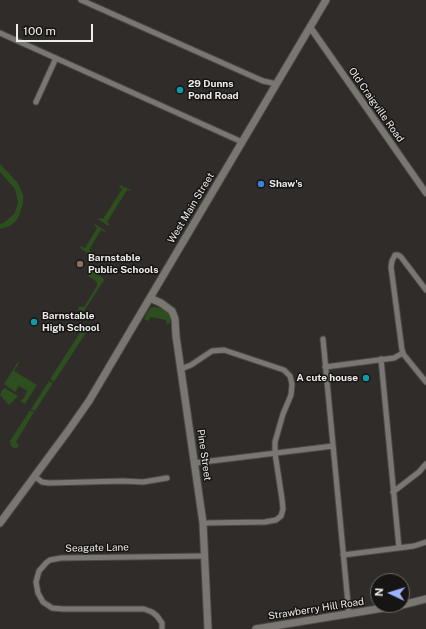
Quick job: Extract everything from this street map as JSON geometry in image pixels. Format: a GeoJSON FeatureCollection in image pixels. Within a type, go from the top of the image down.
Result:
{"type":"FeatureCollection","features":[{"type":"Feature","properties":{"kind":"main road","name":"West Main Street"},"geometry":{"type":"LineString","coordinates":[[0,523],[89,400],[326,0]]}},
{"type":"Feature","properties":{"kind":"main road","name":"Pine Street"},"geometry":{"type":"LineString","coordinates":[[150,298],[161,303],[172,311],[174,315],[203,523],[208,629]]}},
{"type":"Feature","properties":{"kind":"main road","name":"Strawberry Hill Road"},"geometry":{"type":"LineString","coordinates":[[410,603],[426,600]]}},
{"type":"Feature","properties":{"kind":"main road","name":"Strawberry Hill Road"},"geometry":{"type":"LineString","coordinates":[[256,629],[370,610]]}},
{"type":"Feature","properties":{"kind":"street"},"geometry":{"type":"LineString","coordinates":[[81,0],[263,81],[277,84]]}},
{"type":"Feature","properties":{"kind":"street","name":"Old Craigville Road"},"geometry":{"type":"LineString","coordinates":[[310,27],[426,193]]}},
{"type":"Feature","properties":{"kind":"street"},"geometry":{"type":"LineString","coordinates":[[0,34],[242,142]]}},
{"type":"Feature","properties":{"kind":"street"},"geometry":{"type":"LineString","coordinates":[[36,102],[56,58]]}},
{"type":"Feature","properties":{"kind":"street"},"geometry":{"type":"LineString","coordinates":[[426,290],[401,256],[398,254],[395,255],[391,268],[403,353],[426,382]]}},
{"type":"Feature","properties":{"kind":"street"},"geometry":{"type":"LineString","coordinates":[[323,338],[349,614]]}},
{"type":"Feature","properties":{"kind":"street"},"geometry":{"type":"LineString","coordinates":[[181,369],[216,350],[227,351],[286,371],[292,380],[293,387],[291,395],[276,434],[275,453],[283,506],[279,518],[274,521],[265,522],[203,523]]}},
{"type":"Feature","properties":{"kind":"street"},"geometry":{"type":"LineString","coordinates":[[325,367],[396,357],[403,353]]}},
{"type":"Feature","properties":{"kind":"street"},"geometry":{"type":"LineString","coordinates":[[381,359],[399,548]]}},
{"type":"Feature","properties":{"kind":"street"},"geometry":{"type":"LineString","coordinates":[[195,463],[333,446]]}},
{"type":"Feature","properties":{"kind":"street"},"geometry":{"type":"LineString","coordinates":[[394,492],[419,472],[426,464]]}},
{"type":"Feature","properties":{"kind":"street"},"geometry":{"type":"LineString","coordinates":[[34,476],[42,482],[49,483],[124,481],[143,482],[167,478]]}},
{"type":"Feature","properties":{"kind":"street"},"geometry":{"type":"LineString","coordinates":[[343,555],[414,546],[426,542]]}},
{"type":"Feature","properties":{"kind":"street","name":"Seagate Lane"},"geometry":{"type":"LineString","coordinates":[[162,629],[162,623],[158,616],[144,609],[52,608],[43,602],[38,592],[36,582],[39,572],[50,560],[61,558],[205,556]]}},
{"type":"Feature","properties":{"kind":"green space"},"geometry":{"type":"Polygon","coordinates":[[[0,164],[18,183],[23,195],[23,203],[19,216],[15,222],[10,226],[0,229],[0,224],[5,222],[15,213],[18,202],[15,189],[0,172],[0,164]]]}},
{"type":"Feature","properties":{"kind":"green space"},"geometry":{"type":"Polygon","coordinates":[[[120,185],[131,191],[127,190],[107,222],[110,225],[108,226],[98,219],[103,219],[122,189],[119,187],[120,185]]]}},
{"type":"Feature","properties":{"kind":"green space"},"geometry":{"type":"Polygon","coordinates":[[[95,224],[106,231],[101,230],[89,250],[92,253],[90,255],[80,248],[81,246],[85,248],[97,228],[94,225],[95,224]]]}},
{"type":"Feature","properties":{"kind":"green space"},"geometry":{"type":"Polygon","coordinates":[[[91,270],[104,280],[82,314],[78,310],[79,307],[84,307],[97,286],[97,282],[88,276],[91,270]]]}},
{"type":"Feature","properties":{"kind":"green space"},"geometry":{"type":"Polygon","coordinates":[[[150,308],[160,308],[168,312],[171,318],[170,323],[167,325],[166,320],[151,317],[148,321],[144,319],[150,308]]]}},
{"type":"Feature","properties":{"kind":"green space"},"geometry":{"type":"Polygon","coordinates":[[[83,328],[87,331],[54,382],[50,379],[83,328]]]}},
{"type":"Feature","properties":{"kind":"green space"},"geometry":{"type":"Polygon","coordinates":[[[18,362],[19,363],[14,371],[37,385],[25,404],[20,401],[24,398],[27,391],[19,386],[15,392],[4,384],[18,362]]]}},
{"type":"Feature","properties":{"kind":"green space"},"geometry":{"type":"Polygon","coordinates":[[[49,381],[53,383],[35,411],[31,409],[49,381]]]}},
{"type":"Feature","properties":{"kind":"green space"},"geometry":{"type":"Polygon","coordinates":[[[5,388],[18,396],[9,405],[0,395],[5,388]]]}},
{"type":"Feature","properties":{"kind":"green space"},"geometry":{"type":"Polygon","coordinates":[[[30,410],[34,412],[16,442],[19,445],[17,448],[14,448],[11,446],[10,441],[30,410]]]}},
{"type":"Feature","properties":{"kind":"place","name":"29 Dunns Pond Road"},"geometry":{"type":"Point","coordinates":[180,90]}},
{"type":"Feature","properties":{"kind":"place","name":"Shaw's"},"geometry":{"type":"Point","coordinates":[261,184]}},
{"type":"Feature","properties":{"kind":"place","name":"Barnstable Public Schools"},"geometry":{"type":"Point","coordinates":[80,264]}},
{"type":"Feature","properties":{"kind":"place","name":"Barnstable High School"},"geometry":{"type":"Point","coordinates":[34,322]}},
{"type":"Feature","properties":{"kind":"place","name":"A cute house"},"geometry":{"type":"Point","coordinates":[366,378]}}]}
